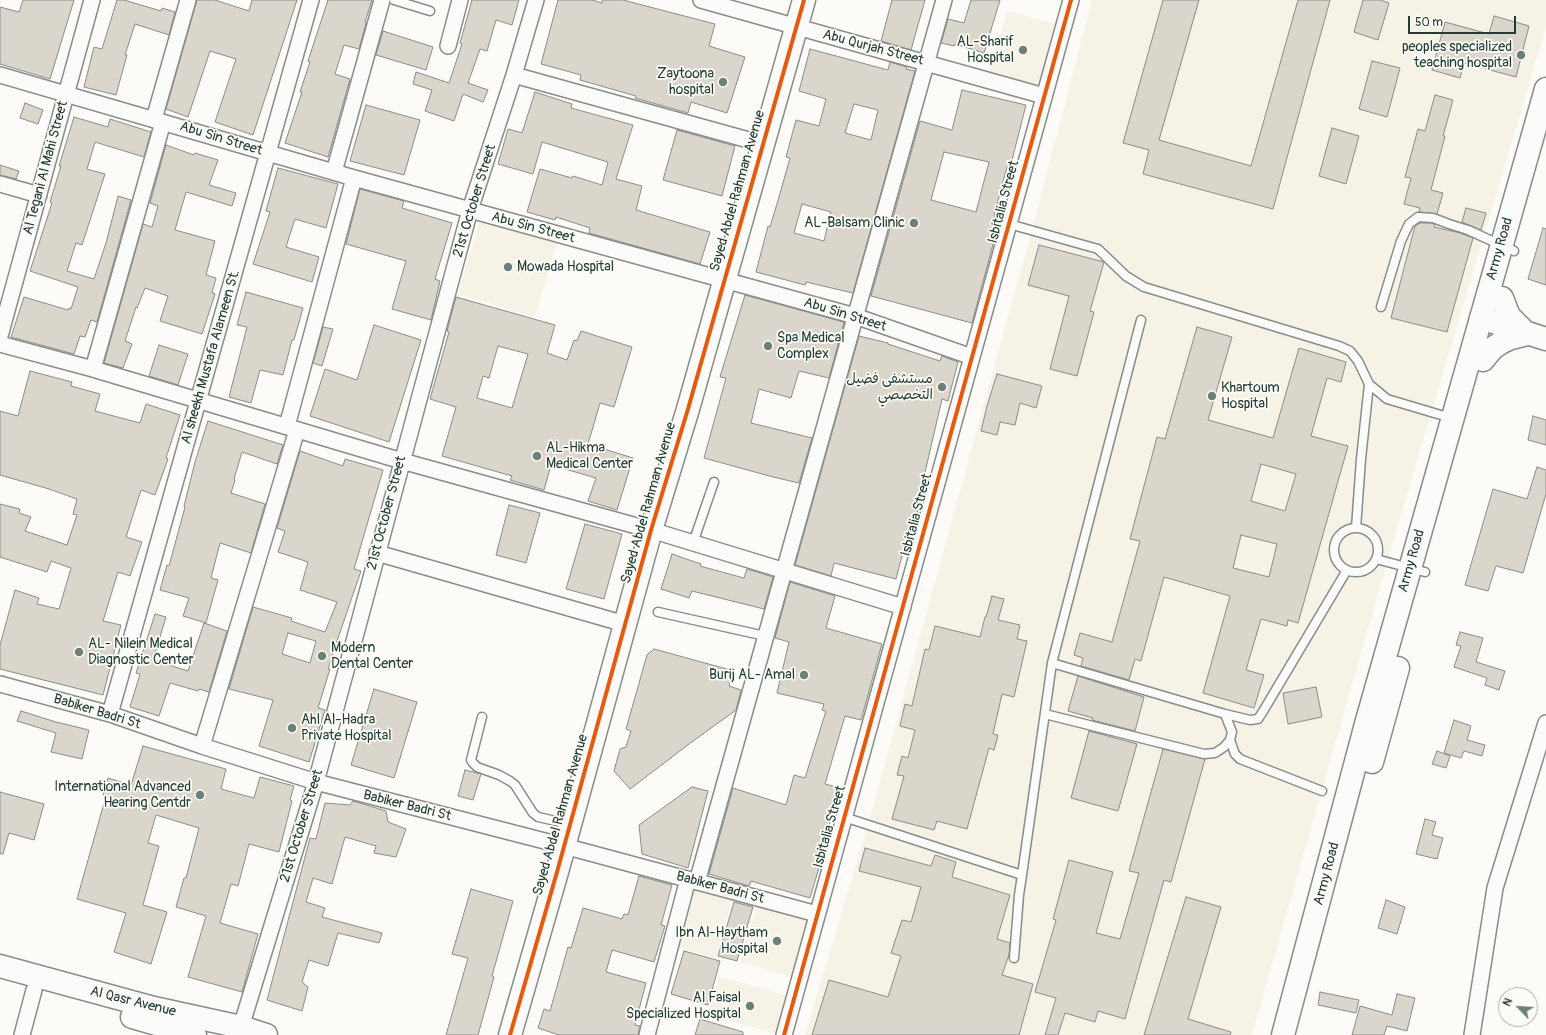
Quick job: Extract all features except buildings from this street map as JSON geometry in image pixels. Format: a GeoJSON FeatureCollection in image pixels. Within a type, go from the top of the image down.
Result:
{"type":"FeatureCollection","features":[{"type":"Feature","properties":{"kind":"main road","name":"Sayed Abdel Rahman Avenue"},"geometry":{"type":"LineString","coordinates":[[510,1035],[570,825],[651,530],[688,409],[804,0]]}},
{"type":"Feature","properties":{"kind":"main road","name":"Army Road"},"geometry":{"type":"LineString","coordinates":[[1282,1035],[1315,941],[1418,570],[1483,360],[1487,321],[1502,298],[1508,249],[1546,89]]}},
{"type":"Feature","properties":{"kind":"main road","name":"Army Road"},"geometry":{"type":"LineString","coordinates":[[1418,570],[1452,419],[1487,321],[1508,249],[1546,134]]}},
{"type":"Feature","properties":{"kind":"main road"},"geometry":{"type":"LineString","coordinates":[[1502,298],[1509,316],[1537,336]]}},
{"type":"Feature","properties":{"kind":"main road"},"geometry":{"type":"LineString","coordinates":[[1487,321],[1537,336]]}},
{"type":"Feature","properties":{"kind":"main road"},"geometry":{"type":"LineString","coordinates":[[1483,360],[1493,348],[1511,338],[1537,336]]}},
{"type":"Feature","properties":{"kind":"main road","name":"Army Road"},"geometry":{"type":"LineString","coordinates":[[1297,1035],[1315,941]]}},
{"type":"Feature","properties":{"kind":"main road","name":"Al Qasr Avenue"},"geometry":{"type":"LineString","coordinates":[[0,966],[154,1008],[241,1027],[266,1035]]}},
{"type":"Feature","properties":{"kind":"main road","name":"Al Qasr Avenue"},"geometry":{"type":"LineString","coordinates":[[0,981],[195,1035]]}},
{"type":"Feature","properties":{"kind":"street","name":"Al Tegani Al Mahi Street"},"geometry":{"type":"LineString","coordinates":[[0,336],[92,0]]}},
{"type":"Feature","properties":{"kind":"street"},"geometry":{"type":"LineString","coordinates":[[93,369],[188,0]]}},
{"type":"Feature","properties":{"kind":"street","name":"Al sheekh Mustafa Alameen St."},"geometry":{"type":"LineString","coordinates":[[110,714],[311,0]]}},
{"type":"Feature","properties":{"kind":"street"},"geometry":{"type":"LineString","coordinates":[[334,172],[382,0]]}},
{"type":"Feature","properties":{"kind":"street"},"geometry":{"type":"LineString","coordinates":[[448,46],[460,0]]}},
{"type":"Feature","properties":{"kind":"street","name":"21st October Street"},"geometry":{"type":"LineString","coordinates":[[241,1027],[316,782],[470,210],[514,75],[536,0]]}},
{"type":"Feature","properties":{"kind":"street","name":"Abu Qurjah Street"},"geometry":{"type":"LineString","coordinates":[[705,0],[1044,96]]}},
{"type":"Feature","properties":{"kind":"street"},"geometry":{"type":"LineString","coordinates":[[647,1035],[784,571],[944,0]]}},
{"type":"Feature","properties":{"kind":"street","name":"Isbitalia Street"},"geometry":{"type":"LineString","coordinates":[[784,1035],[1071,0]]}},
{"type":"Feature","properties":{"kind":"street","name":"Abu Sin Street"},"geometry":{"type":"LineString","coordinates":[[0,75],[354,178],[855,316],[972,357]]}},
{"type":"Feature","properties":{"kind":"street"},"geometry":{"type":"LineString","coordinates":[[514,75],[763,144]]}},
{"type":"Feature","properties":{"kind":"street"},"geometry":{"type":"LineString","coordinates":[[202,746],[292,428],[354,178]]}},
{"type":"Feature","properties":{"kind":"street"},"geometry":{"type":"LineString","coordinates":[[0,184],[39,195]]}},
{"type":"Feature","properties":{"kind":"street"},"geometry":{"type":"LineString","coordinates":[[0,344],[93,369],[199,402],[651,530],[903,607]]}},
{"type":"Feature","properties":{"kind":"street"},"geometry":{"type":"LineString","coordinates":[[377,553],[626,624]]}},
{"type":"Feature","properties":{"kind":"street","name":"Babiker Badri St"},"geometry":{"type":"LineString","coordinates":[[0,684],[110,714],[202,746],[316,782],[564,846],[817,914]]}},
{"type":"Feature","properties":{"kind":"street"},"geometry":{"type":"LineString","coordinates":[[1472,1035],[1495,888],[1546,723]]}},
{"type":"Feature","properties":{"kind":"street"},"geometry":{"type":"LineString","coordinates":[[22,1035],[34,990]]}},
{"type":"Feature","properties":{"kind":"lane"},"geometry":{"type":"LineString","coordinates":[[394,0],[430,11]]}},
{"type":"Feature","properties":{"kind":"lane"},"geometry":{"type":"LineString","coordinates":[[1381,307],[1401,240],[1409,224],[1418,217],[1432,218],[1456,226],[1508,249]]}},
{"type":"Feature","properties":{"kind":"lane"},"geometry":{"type":"LineString","coordinates":[[1009,224],[1098,249],[1126,276],[1144,287],[1339,346],[1350,351],[1358,361],[1369,384],[1387,399],[1452,419]]}},
{"type":"Feature","properties":{"kind":"lane"},"geometry":{"type":"LineString","coordinates":[[1014,958],[1019,895],[1052,662],[1142,320]]}},
{"type":"Feature","properties":{"kind":"lane"},"geometry":{"type":"LineString","coordinates":[[1356,528],[1361,459],[1369,384]]}},
{"type":"Feature","properties":{"kind":"lane"},"geometry":{"type":"LineString","coordinates":[[693,544],[714,482]]}},
{"type":"Feature","properties":{"kind":"lane"},"geometry":{"type":"LineString","coordinates":[[1356,528],[1368,532],[1376,542],[1378,550],[1376,559],[1371,566],[1364,570],[1355,572],[1347,570],[1340,565],[1335,558],[1335,545],[1340,534],[1348,529],[1356,528]]}},
{"type":"Feature","properties":{"kind":"lane"},"geometry":{"type":"LineString","coordinates":[[1376,559],[1418,570]]}},
{"type":"Feature","properties":{"kind":"lane"},"geometry":{"type":"LineString","coordinates":[[1052,662],[1225,714],[1250,720],[1258,719],[1347,570]]}},
{"type":"Feature","properties":{"kind":"lane"},"geometry":{"type":"LineString","coordinates":[[658,612],[765,636]]}},
{"type":"Feature","properties":{"kind":"lane"},"geometry":{"type":"LineString","coordinates":[[1045,714],[1204,754],[1214,753],[1224,748],[1230,740],[1232,732],[1225,714]]}},
{"type":"Feature","properties":{"kind":"lane"},"geometry":{"type":"LineString","coordinates":[[482,717],[471,760],[473,763],[477,767],[499,775],[515,785],[532,813],[538,817],[570,825]]}},
{"type":"Feature","properties":{"kind":"lane"},"geometry":{"type":"LineString","coordinates":[[1230,740],[1235,754],[1240,759],[1322,791]]}},
{"type":"Feature","properties":{"kind":"lane"},"geometry":{"type":"LineString","coordinates":[[844,817],[1022,874]]}},
{"type":"Feature","properties":{"kind":"shaded area","name":"Khartoum Hospital"},"geometry":{"type":"Polygon","coordinates":[[[1092,0],[1546,0],[1546,27],[1387,562],[1252,1035],[805,1035],[868,825],[1032,230],[1092,0]]]}},
{"type":"Feature","properties":{"kind":"shaded area","name":"AL-Sharif Hospital"},"geometry":{"type":"Polygon","coordinates":[[[1007,11],[1058,25],[1039,89],[988,75],[1007,11]]]}},
{"type":"Feature","properties":{"kind":"shaded area","name":"Mowada Hospital"},"geometry":{"type":"Polygon","coordinates":[[[481,217],[558,239],[535,317],[458,294],[481,217]]]}},
{"type":"Feature","properties":{"kind":"shaded area"},"geometry":{"type":"Polygon","coordinates":[[[693,889],[732,900],[716,958],[677,947],[693,889]]]}},
{"type":"Feature","properties":{"kind":"shaded area","name":"Ibn Al-Haytham Hospital"},"geometry":{"type":"Polygon","coordinates":[[[757,904],[813,920],[796,978],[740,962],[757,904]]]}},
{"type":"Feature","properties":{"kind":"shaded area","name":"Al Faisal Specialized Hospital"},"geometry":{"type":"Polygon","coordinates":[[[719,976],[792,997],[779,1035],[708,1015],[719,976]]]}},
{"type":"Feature","properties":{"kind":"cycle path"},"geometry":{"type":"LineString","coordinates":[[510,1035],[557,872],[651,530],[688,409],[804,0]]}},
{"type":"Feature","properties":{"kind":"cycle path"},"geometry":{"type":"LineString","coordinates":[[784,1035],[1071,0]]}},
{"type":"Feature","properties":{"kind":"place","name":"AL-Sharif Hospital"},"geometry":{"type":"Point","coordinates":[1023,50]}},
{"type":"Feature","properties":{"kind":"place","name":"peoples specialized teaching hospital"},"geometry":{"type":"Point","coordinates":[1521,55]}},
{"type":"Feature","properties":{"kind":"place","name":"Zaytoona hospital"},"geometry":{"type":"Point","coordinates":[723,82]}},
{"type":"Feature","properties":{"kind":"place","name":"AL-Balsam Clinic"},"geometry":{"type":"Point","coordinates":[914,223]}},
{"type":"Feature","properties":{"kind":"place","name":"Mowada Hospital"},"geometry":{"type":"Point","coordinates":[508,267]}},
{"type":"Feature","properties":{"kind":"place","name":"Spa Medical Complex"},"geometry":{"type":"Point","coordinates":[768,346]}},
{"type":"Feature","properties":{"kind":"place","name":"مستشفى فضيل التخصصي"},"geometry":{"type":"Point","coordinates":[942,387]}},
{"type":"Feature","properties":{"kind":"place","name":"Khartoum Hospital"},"geometry":{"type":"Point","coordinates":[1212,396]}},
{"type":"Feature","properties":{"kind":"place","name":"AL-Hikma Medical Center"},"geometry":{"type":"Point","coordinates":[537,456]}},
{"type":"Feature","properties":{"kind":"place","name":"AL- Nilein Medical Diagnostic Center"},"geometry":{"type":"Point","coordinates":[79,652]}},
{"type":"Feature","properties":{"kind":"place","name":"Modern Dental Center"},"geometry":{"type":"Point","coordinates":[322,656]}},
{"type":"Feature","properties":{"kind":"place","name":"Burij AL- Amal"},"geometry":{"type":"Point","coordinates":[804,675]}},
{"type":"Feature","properties":{"kind":"place","name":"Ahl Al-Hadra Private Hospital"},"geometry":{"type":"Point","coordinates":[292,728]}},
{"type":"Feature","properties":{"kind":"place","name":"International Advanced Hearing Centdr"},"geometry":{"type":"Point","coordinates":[200,795]}},
{"type":"Feature","properties":{"kind":"place","name":"Ibn Al-Haytham Hospital"},"geometry":{"type":"Point","coordinates":[777,941]}},
{"type":"Feature","properties":{"kind":"place","name":"Al Faisal Specialized Hospital"},"geometry":{"type":"Point","coordinates":[750,1006]}}]}
